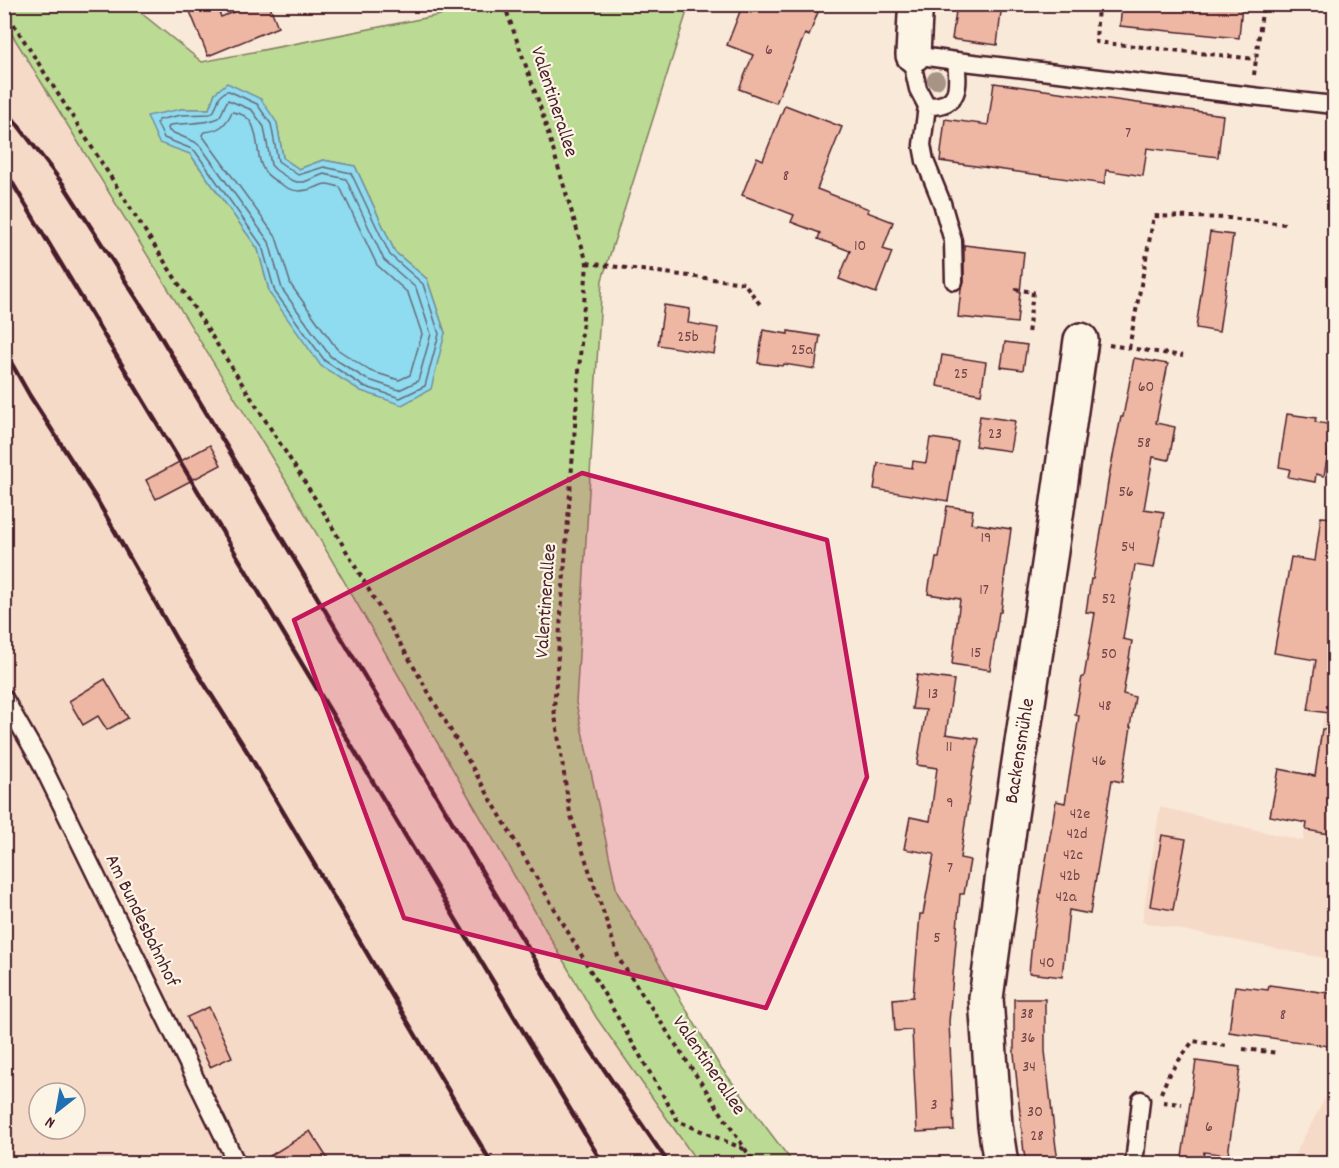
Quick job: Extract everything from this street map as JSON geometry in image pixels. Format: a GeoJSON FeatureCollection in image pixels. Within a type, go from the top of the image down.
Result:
{"type":"FeatureCollection","features":[{"type":"Feature","properties":{"kind":"street"},"geometry":{"type":"LineString","coordinates":[[913,55],[917,4]]}},
{"type":"Feature","properties":{"kind":"street","name":"Backensmühle"},"geometry":{"type":"LineString","coordinates":[[1001,1164],[995,1125],[986,998],[1081,340]]}},
{"type":"Feature","properties":{"kind":"lane"},"geometry":{"type":"LineString","coordinates":[[954,281],[953,241],[942,203],[925,161],[922,145],[927,106],[918,89],[913,55],[1335,105]]}},
{"type":"Feature","properties":{"kind":"lane"},"geometry":{"type":"LineString","coordinates":[[927,106],[940,106],[953,98],[958,83],[956,61]]}},
{"type":"Feature","properties":{"kind":"lane","name":"Am Bundesbahnhof"},"geometry":{"type":"LineString","coordinates":[[4,698],[40,761],[237,1164]]}},
{"type":"Feature","properties":{"kind":"lane"},"geometry":{"type":"LineString","coordinates":[[1134,1164],[1149,1101]]}},
{"type":"Feature","properties":{"kind":"path","name":"Valentinerallee"},"geometry":{"type":"LineString","coordinates":[[504,4],[539,103],[587,263],[554,709],[570,813],[619,959],[755,1164]]}},
{"type":"Feature","properties":{"kind":"path"},"geometry":{"type":"LineString","coordinates":[[1098,4],[1096,42],[1256,59]]}},
{"type":"Feature","properties":{"kind":"path"},"geometry":{"type":"LineString","coordinates":[[1252,96],[1263,4]]}},
{"type":"Feature","properties":{"kind":"path"},"geometry":{"type":"LineString","coordinates":[[4,9],[323,512],[678,1121],[746,1150]]}},
{"type":"Feature","properties":{"kind":"path"},"geometry":{"type":"LineString","coordinates":[[1129,348],[1154,216],[1229,218],[1285,224]]}},
{"type":"Feature","properties":{"kind":"path"},"geometry":{"type":"LineString","coordinates":[[587,263],[744,283],[762,307]]}},
{"type":"Feature","properties":{"kind":"path"},"geometry":{"type":"LineString","coordinates":[[1015,289],[1034,292],[1028,334]]}},
{"type":"Feature","properties":{"kind":"path"},"geometry":{"type":"LineString","coordinates":[[1081,340],[1183,356]]}},
{"type":"Feature","properties":{"kind":"path"},"geometry":{"type":"LineString","coordinates":[[1149,1101],[1193,1041],[1227,1046]]}},
{"type":"Feature","properties":{"kind":"path"},"geometry":{"type":"LineString","coordinates":[[1243,1049],[1278,1053]]}},
{"type":"Feature","properties":{"kind":"highlighted area"},"geometry":{"type":"Polygon","coordinates":[[[582,473],[827,540],[867,777],[766,1008],[404,918],[294,620],[582,473]]]}},
{"type":"Feature","properties":{"kind":"shaded area"},"geometry":{"type":"Polygon","coordinates":[[[4,23],[289,486],[596,1017],[698,1163],[5,1163],[4,23]]]}},
{"type":"Feature","properties":{"kind":"shaded area"},"geometry":{"type":"Polygon","coordinates":[[[1334,653],[1334,960],[1142,922],[1160,807],[1303,841],[1334,653]]]}},
{"type":"Feature","properties":{"kind":"shaded area"},"geometry":{"type":"Polygon","coordinates":[[[1334,1082],[1334,1163],[1290,1163],[1334,1082]]]}},
{"type":"Feature","properties":{"kind":"green space"},"geometry":{"type":"Polygon","coordinates":[[[5,5],[131,5],[202,62],[491,5],[689,5],[602,280],[576,703],[617,892],[719,1065],[793,1163],[698,1163],[596,1017],[289,486],[5,23],[5,5]],[[215,93],[209,109],[181,109],[190,154],[258,249],[270,294],[445,333],[427,279],[395,252],[355,166],[323,160],[299,169],[283,158],[277,123],[215,93]]]}},
{"type":"Feature","properties":{"kind":"water"},"geometry":{"type":"Polygon","coordinates":[[[227,83],[261,99],[277,123],[283,158],[299,169],[323,160],[355,166],[395,252],[427,279],[445,333],[431,389],[402,405],[361,391],[321,366],[270,294],[258,249],[190,154],[159,143],[147,116],[181,109],[209,109],[215,93],[227,83]]]}},
{"type":"Feature","properties":{"kind":"building"},"geometry":{"type":"Polygon","coordinates":[[[187,4],[216,4],[221,17],[253,4],[269,4],[278,27],[208,56],[187,4]]]}},
{"type":"Feature","properties":{"kind":"building"},"geometry":{"type":"Polygon","coordinates":[[[754,4],[821,4],[809,36],[805,34],[776,103],[739,89],[753,55],[727,45],[741,9],[751,13],[754,4]]]}},
{"type":"Feature","properties":{"kind":"building"},"geometry":{"type":"Polygon","coordinates":[[[957,4],[1002,4],[997,45],[952,39],[957,4]]]}},
{"type":"Feature","properties":{"kind":"building"},"geometry":{"type":"Polygon","coordinates":[[[1122,4],[1242,4],[1239,38],[1120,26],[1122,4]]]}},
{"type":"Feature","properties":{"kind":"building"},"geometry":{"type":"Polygon","coordinates":[[[994,83],[1223,115],[1218,157],[1147,148],[1143,176],[1106,170],[1104,184],[940,161],[945,119],[988,125],[994,83]]]}},
{"type":"Feature","properties":{"kind":"building"},"geometry":{"type":"Polygon","coordinates":[[[785,105],[842,127],[817,189],[869,209],[867,212],[893,222],[883,249],[892,252],[876,293],[839,279],[850,251],[818,239],[820,233],[791,222],[794,215],[742,195],[757,157],[763,160],[785,105]]]}},
{"type":"Feature","properties":{"kind":"building"},"geometry":{"type":"Polygon","coordinates":[[[1210,232],[1233,235],[1219,332],[1196,328],[1210,232]]]}},
{"type":"Feature","properties":{"kind":"building"},"geometry":{"type":"Polygon","coordinates":[[[964,245],[1024,252],[1017,323],[958,317],[964,281],[964,245]]]}},
{"type":"Feature","properties":{"kind":"building"},"geometry":{"type":"Polygon","coordinates":[[[664,305],[690,309],[688,323],[718,328],[714,354],[658,345],[664,305]]]}},
{"type":"Feature","properties":{"kind":"building"},"geometry":{"type":"Polygon","coordinates":[[[763,330],[820,336],[815,369],[758,363],[763,330]]]}},
{"type":"Feature","properties":{"kind":"building"},"geometry":{"type":"Polygon","coordinates":[[[1005,342],[1027,345],[1023,370],[1001,367],[1005,342]]]}},
{"type":"Feature","properties":{"kind":"building"},"geometry":{"type":"Polygon","coordinates":[[[942,355],[986,362],[981,394],[937,386],[942,355]]]}},
{"type":"Feature","properties":{"kind":"building"},"geometry":{"type":"Polygon","coordinates":[[[1134,358],[1168,364],[1156,423],[1175,427],[1169,460],[1153,457],[1144,509],[1164,512],[1154,568],[1135,565],[1123,639],[1132,641],[1123,694],[1135,697],[1122,782],[1112,780],[1090,914],[1069,910],[1062,977],[1029,973],[1033,932],[1056,801],[1065,803],[1079,716],[1075,715],[1095,613],[1086,612],[1091,579],[1093,579],[1109,476],[1134,358]]]}},
{"type":"Feature","properties":{"kind":"building"},"geometry":{"type":"Polygon","coordinates":[[[1287,414],[1316,418],[1315,422],[1333,425],[1324,476],[1316,474],[1315,482],[1288,477],[1290,469],[1279,467],[1287,414]]]}},
{"type":"Feature","properties":{"kind":"building"},"geometry":{"type":"Polygon","coordinates":[[[980,416],[1015,421],[1010,451],[975,446],[980,416]]]}},
{"type":"Feature","properties":{"kind":"building"},"geometry":{"type":"Polygon","coordinates":[[[930,438],[958,442],[948,501],[874,489],[878,463],[912,468],[913,461],[926,463],[930,438]]]}},
{"type":"Feature","properties":{"kind":"building"},"geometry":{"type":"Polygon","coordinates":[[[210,445],[221,465],[156,499],[146,480],[210,445]]]}},
{"type":"Feature","properties":{"kind":"building"},"geometry":{"type":"Polygon","coordinates":[[[947,506],[973,510],[971,523],[1011,529],[1001,612],[999,612],[990,670],[952,664],[960,599],[928,594],[936,558],[939,558],[947,506]]]}},
{"type":"Feature","properties":{"kind":"building"},"geometry":{"type":"Polygon","coordinates":[[[1321,517],[1335,518],[1335,714],[1308,710],[1316,660],[1274,653],[1291,557],[1315,561],[1321,517]]]}},
{"type":"Feature","properties":{"kind":"building"},"geometry":{"type":"Polygon","coordinates":[[[917,675],[954,680],[946,734],[979,739],[960,858],[970,860],[964,894],[960,894],[949,1022],[954,1130],[917,1132],[912,1030],[895,1031],[893,999],[913,997],[920,914],[923,914],[934,854],[904,849],[910,817],[930,821],[937,768],[917,765],[926,710],[912,709],[917,675]]]}},
{"type":"Feature","properties":{"kind":"building"},"geometry":{"type":"Polygon","coordinates":[[[105,679],[128,718],[107,730],[98,716],[83,725],[69,701],[105,679]]]}},
{"type":"Feature","properties":{"kind":"building"},"geometry":{"type":"Polygon","coordinates":[[[1322,729],[1335,730],[1335,835],[1306,830],[1307,823],[1270,816],[1279,769],[1315,776],[1322,729]]]}},
{"type":"Feature","properties":{"kind":"building"},"geometry":{"type":"Polygon","coordinates":[[[1162,835],[1186,839],[1173,910],[1150,906],[1162,835]]]}},
{"type":"Feature","properties":{"kind":"building"},"geometry":{"type":"Polygon","coordinates":[[[1269,985],[1335,994],[1335,1047],[1229,1032],[1235,986],[1268,990],[1269,985]]]}},
{"type":"Feature","properties":{"kind":"building"},"geometry":{"type":"Polygon","coordinates":[[[1014,999],[1045,999],[1045,1051],[1059,1164],[1027,1164],[1024,1153],[1014,1053],[1014,999]]]}},
{"type":"Feature","properties":{"kind":"building"},"geometry":{"type":"Polygon","coordinates":[[[209,1007],[232,1057],[210,1067],[187,1017],[209,1007]]]}},
{"type":"Feature","properties":{"kind":"building"},"geometry":{"type":"Polygon","coordinates":[[[1196,1061],[1240,1067],[1228,1155],[1204,1152],[1202,1164],[1181,1164],[1196,1061]]]}},
{"type":"Feature","properties":{"kind":"building"},"geometry":{"type":"Polygon","coordinates":[[[310,1131],[331,1164],[257,1164],[310,1131]]]}},
{"type":"Feature","properties":{"kind":"railway"},"geometry":{"type":"LineString","coordinates":[[4,107],[63,184],[150,319],[579,1033],[669,1164]]}},
{"type":"Feature","properties":{"kind":"railway"},"geometry":{"type":"LineString","coordinates":[[4,169],[603,1164]]}},
{"type":"Feature","properties":{"kind":"railway"},"geometry":{"type":"LineString","coordinates":[[4,350],[30,396],[97,500],[176,639],[250,756],[492,1164]]}}]}
